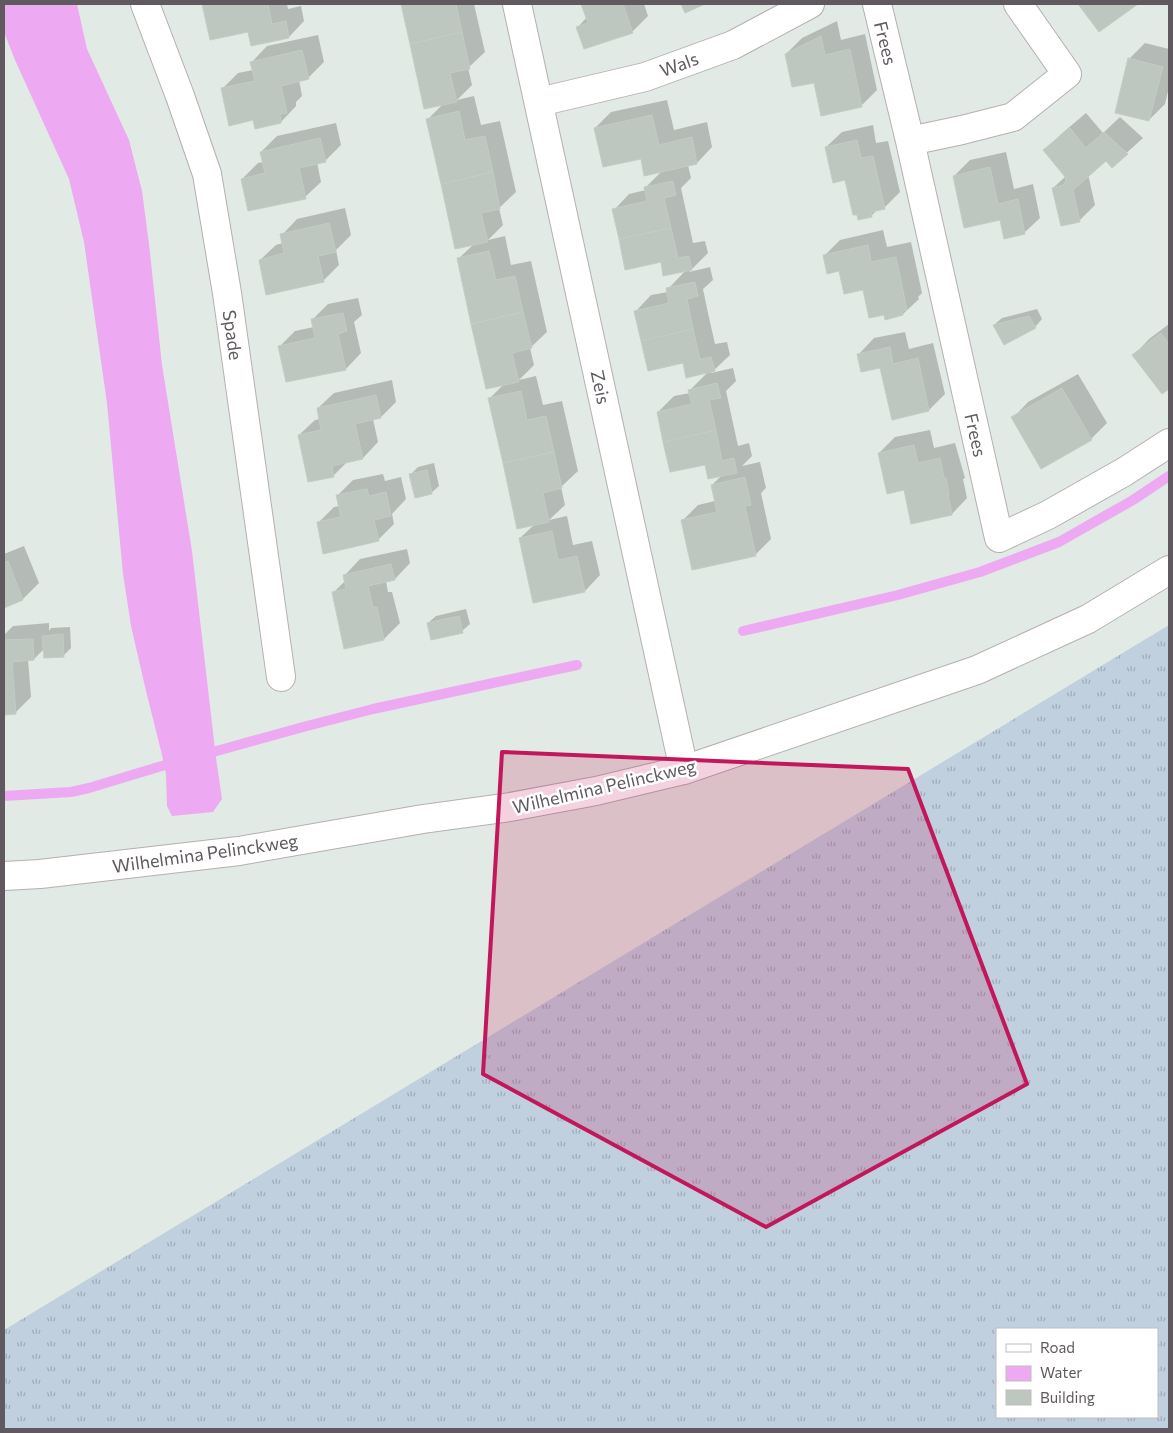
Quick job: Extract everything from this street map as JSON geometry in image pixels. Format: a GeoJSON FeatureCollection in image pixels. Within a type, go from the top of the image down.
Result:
{"type":"FeatureCollection","features":[{"type":"Feature","properties":{"kind":"street","name":"Spade"},"geometry":{"type":"LineString","coordinates":[[145,4],[207,174],[227,293],[281,676]]}},
{"type":"Feature","properties":{"kind":"street","name":"Zeis"},"geometry":{"type":"LineString","coordinates":[[517,4],[684,770]]}},
{"type":"Feature","properties":{"kind":"street","name":"Wals"},"geometry":{"type":"LineString","coordinates":[[539,102],[644,77],[733,44],[810,4]]}},
{"type":"Feature","properties":{"kind":"street","name":"Frees"},"geometry":{"type":"LineString","coordinates":[[877,4],[910,141],[999,538],[1048,515],[1169,444]]}},
{"type":"Feature","properties":{"kind":"street"},"geometry":{"type":"LineString","coordinates":[[910,141],[1013,117],[1068,74],[1018,4]]}},
{"type":"Feature","properties":{"kind":"street","name":"Wilhelmina Pelinckweg"},"geometry":{"type":"LineString","coordinates":[[4,876],[40,874],[239,850],[424,819],[510,807],[596,791],[684,770],[977,670],[1088,619],[1169,570]]}},
{"type":"Feature","properties":{"kind":"highlighted area"},"geometry":{"type":"Polygon","coordinates":[[[502,752],[908,769],[1027,1084],[766,1227],[483,1074],[502,752]]]}},
{"type":"Feature","properties":{"kind":"green space"},"geometry":{"type":"Polygon","coordinates":[[[1169,625],[1169,1429],[4,1429],[4,1330],[1169,625]]]}},
{"type":"Feature","properties":{"kind":"water"},"geometry":{"type":"Polygon","coordinates":[[[4,4],[77,4],[87,49],[129,140],[142,191],[162,365],[192,551],[222,799],[213,812],[172,816],[167,806],[166,774],[131,626],[123,574],[107,403],[84,242],[69,179],[4,32],[4,4]]]}},
{"type":"Feature","properties":{"kind":"building"},"geometry":{"type":"Polygon","coordinates":[[[202,4],[268,4],[272,24],[286,21],[289,38],[251,46],[248,32],[210,40],[202,4]]]}},
{"type":"Feature","properties":{"kind":"building"},"geometry":{"type":"Polygon","coordinates":[[[401,4],[456,4],[462,32],[410,44],[401,4]]]}},
{"type":"Feature","properties":{"kind":"building"},"geometry":{"type":"Polygon","coordinates":[[[581,4],[623,4],[633,33],[584,49],[576,27],[588,23],[581,4]]]}},
{"type":"Feature","properties":{"kind":"building"},"geometry":{"type":"Polygon","coordinates":[[[681,4],[705,4],[685,13],[681,4]]]}},
{"type":"Feature","properties":{"kind":"building"},"geometry":{"type":"Polygon","coordinates":[[[1078,4],[1138,4],[1099,32],[1078,4]]]}},
{"type":"Feature","properties":{"kind":"building"},"geometry":{"type":"Polygon","coordinates":[[[462,32],[470,69],[450,73],[457,102],[424,109],[410,44],[462,32]]]}},
{"type":"Feature","properties":{"kind":"building"},"geometry":{"type":"Polygon","coordinates":[[[821,36],[825,55],[850,49],[862,107],[821,116],[814,83],[792,87],[785,54],[821,36]]]}},
{"type":"Feature","properties":{"kind":"building"},"geometry":{"type":"Polygon","coordinates":[[[302,50],[309,79],[281,86],[287,113],[280,114],[281,123],[255,129],[253,120],[229,126],[221,88],[255,81],[250,62],[302,50]]]}},
{"type":"Feature","properties":{"kind":"building"},"geometry":{"type":"Polygon","coordinates":[[[1128,58],[1163,67],[1149,121],[1115,113],[1128,58]]]}},
{"type":"Feature","properties":{"kind":"building"},"geometry":{"type":"Polygon","coordinates":[[[459,111],[465,140],[485,136],[493,172],[441,184],[426,119],[459,111]]]}},
{"type":"Feature","properties":{"kind":"building"},"geometry":{"type":"Polygon","coordinates":[[[652,115],[659,145],[692,137],[697,164],[644,176],[641,159],[603,167],[594,128],[652,115]]]}},
{"type":"Feature","properties":{"kind":"building"},"geometry":{"type":"Polygon","coordinates":[[[1070,128],[1086,148],[1104,132],[1128,154],[1112,168],[1106,161],[1073,190],[1080,222],[1061,226],[1052,188],[1063,185],[1066,178],[1043,150],[1070,128]]]}},
{"type":"Feature","properties":{"kind":"building"},"geometry":{"type":"Polygon","coordinates":[[[320,138],[326,162],[299,168],[306,199],[248,211],[241,179],[265,173],[260,152],[320,138]]]}},
{"type":"Feature","properties":{"kind":"building"},"geometry":{"type":"Polygon","coordinates":[[[857,140],[861,158],[873,156],[885,209],[871,212],[872,217],[858,220],[857,215],[853,215],[845,180],[833,183],[825,147],[857,140]]]}},
{"type":"Feature","properties":{"kind":"building"},"geometry":{"type":"Polygon","coordinates":[[[990,167],[998,204],[1018,199],[1025,234],[1004,239],[1000,220],[964,228],[953,176],[990,167]]]}},
{"type":"Feature","properties":{"kind":"building"},"geometry":{"type":"Polygon","coordinates":[[[493,172],[500,209],[481,213],[488,242],[455,249],[441,184],[493,172]]]}},
{"type":"Feature","properties":{"kind":"building"},"geometry":{"type":"Polygon","coordinates":[[[673,181],[676,195],[664,198],[671,228],[619,239],[612,209],[647,201],[644,187],[673,181]]]}},
{"type":"Feature","properties":{"kind":"building"},"geometry":{"type":"Polygon","coordinates":[[[329,223],[336,252],[318,256],[324,282],[266,295],[259,260],[284,253],[280,234],[329,223]]]}},
{"type":"Feature","properties":{"kind":"building"},"geometry":{"type":"Polygon","coordinates":[[[671,228],[678,258],[689,256],[692,270],[663,276],[661,262],[625,270],[619,239],[671,228]]]}},
{"type":"Feature","properties":{"kind":"building"},"geometry":{"type":"Polygon","coordinates":[[[868,245],[871,262],[896,257],[907,310],[902,311],[903,315],[885,320],[884,315],[869,318],[863,290],[844,294],[839,271],[827,274],[823,255],[868,245]]]}},
{"type":"Feature","properties":{"kind":"building"},"geometry":{"type":"Polygon","coordinates":[[[489,251],[496,280],[515,276],[523,312],[471,324],[457,258],[489,251]]]}},
{"type":"Feature","properties":{"kind":"building"},"geometry":{"type":"Polygon","coordinates":[[[695,282],[698,296],[687,299],[693,329],[641,341],[634,311],[669,303],[666,288],[695,282]]]}},
{"type":"Feature","properties":{"kind":"building"},"geometry":{"type":"Polygon","coordinates":[[[523,312],[532,348],[512,353],[519,382],[486,389],[471,324],[523,312]]]}},
{"type":"Feature","properties":{"kind":"building"},"geometry":{"type":"Polygon","coordinates":[[[343,313],[347,331],[338,334],[346,370],[286,382],[278,346],[315,338],[311,319],[343,313]]]}},
{"type":"Feature","properties":{"kind":"building"},"geometry":{"type":"Polygon","coordinates":[[[1029,316],[1036,328],[1004,345],[993,325],[1029,316]]]}},
{"type":"Feature","properties":{"kind":"building"},"geometry":{"type":"Polygon","coordinates":[[[693,329],[700,359],[711,357],[715,371],[686,378],[683,363],[648,371],[641,341],[693,329]]]}},
{"type":"Feature","properties":{"kind":"building"},"geometry":{"type":"Polygon","coordinates":[[[1161,333],[1169,344],[1169,389],[1162,394],[1132,355],[1161,333]]]}},
{"type":"Feature","properties":{"kind":"building"},"geometry":{"type":"Polygon","coordinates":[[[890,347],[893,364],[918,358],[929,411],[892,420],[880,368],[861,372],[857,354],[890,347]]]}},
{"type":"Feature","properties":{"kind":"building"},"geometry":{"type":"Polygon","coordinates":[[[717,383],[721,398],[709,400],[716,430],[663,442],[657,412],[692,404],[688,390],[717,383]]]}},
{"type":"Feature","properties":{"kind":"building"},"geometry":{"type":"Polygon","coordinates":[[[1062,388],[1092,440],[1041,469],[1011,417],[1062,388]]]}},
{"type":"Feature","properties":{"kind":"building"},"geometry":{"type":"Polygon","coordinates":[[[521,391],[527,420],[546,416],[554,452],[503,463],[488,398],[521,391]]]}},
{"type":"Feature","properties":{"kind":"building"},"geometry":{"type":"Polygon","coordinates":[[[376,395],[381,418],[355,424],[363,459],[332,466],[334,477],[308,482],[298,435],[321,430],[317,408],[376,395]]]}},
{"type":"Feature","properties":{"kind":"building"},"geometry":{"type":"Polygon","coordinates":[[[716,430],[722,461],[734,458],[737,473],[708,479],[705,465],[670,472],[663,442],[716,430]]]}},
{"type":"Feature","properties":{"kind":"building"},"geometry":{"type":"Polygon","coordinates":[[[914,445],[918,463],[940,458],[944,478],[946,478],[952,515],[911,524],[904,490],[887,494],[878,453],[914,445]]]}},
{"type":"Feature","properties":{"kind":"building"},"geometry":{"type":"Polygon","coordinates":[[[554,452],[562,488],[543,493],[549,522],[517,529],[503,463],[554,452]]]}},
{"type":"Feature","properties":{"kind":"building"},"geometry":{"type":"Polygon","coordinates":[[[427,470],[432,494],[415,498],[409,474],[427,470]]]}},
{"type":"Feature","properties":{"kind":"building"},"geometry":{"type":"Polygon","coordinates":[[[745,477],[751,505],[745,506],[756,556],[692,570],[681,520],[717,512],[711,485],[745,477]]]}},
{"type":"Feature","properties":{"kind":"building"},"geometry":{"type":"Polygon","coordinates":[[[367,489],[369,496],[386,492],[391,516],[374,520],[379,541],[323,554],[317,522],[341,517],[336,495],[367,489]]]}},
{"type":"Feature","properties":{"kind":"building"},"geometry":{"type":"Polygon","coordinates":[[[552,531],[558,560],[577,556],[585,592],[533,603],[519,538],[552,531]]]}},
{"type":"Feature","properties":{"kind":"building"},"geometry":{"type":"Polygon","coordinates":[[[8,561],[23,600],[4,608],[4,563],[8,561]]]}},
{"type":"Feature","properties":{"kind":"building"},"geometry":{"type":"Polygon","coordinates":[[[391,564],[395,580],[368,586],[373,607],[377,607],[384,640],[344,649],[332,592],[346,589],[343,575],[391,564]]]}},
{"type":"Feature","properties":{"kind":"building"},"geometry":{"type":"Polygon","coordinates":[[[459,616],[463,633],[431,640],[427,623],[459,616]]]}},
{"type":"Feature","properties":{"kind":"building"},"geometry":{"type":"Polygon","coordinates":[[[63,634],[64,657],[44,658],[42,636],[63,634]]]}},
{"type":"Feature","properties":{"kind":"building"},"geometry":{"type":"Polygon","coordinates":[[[33,639],[34,660],[12,662],[16,714],[4,715],[4,640],[33,639]]]}},
{"type":"Feature","properties":{"kind":"waterway"},"geometry":{"type":"LineString","coordinates":[[743,631],[898,595],[980,572],[1059,542],[1133,500],[1169,476]]}},
{"type":"Feature","properties":{"kind":"waterway"},"geometry":{"type":"LineString","coordinates":[[213,752],[373,709],[577,665]]}},
{"type":"Feature","properties":{"kind":"waterway"},"geometry":{"type":"LineString","coordinates":[[4,796],[71,792],[165,765]]}}]}
